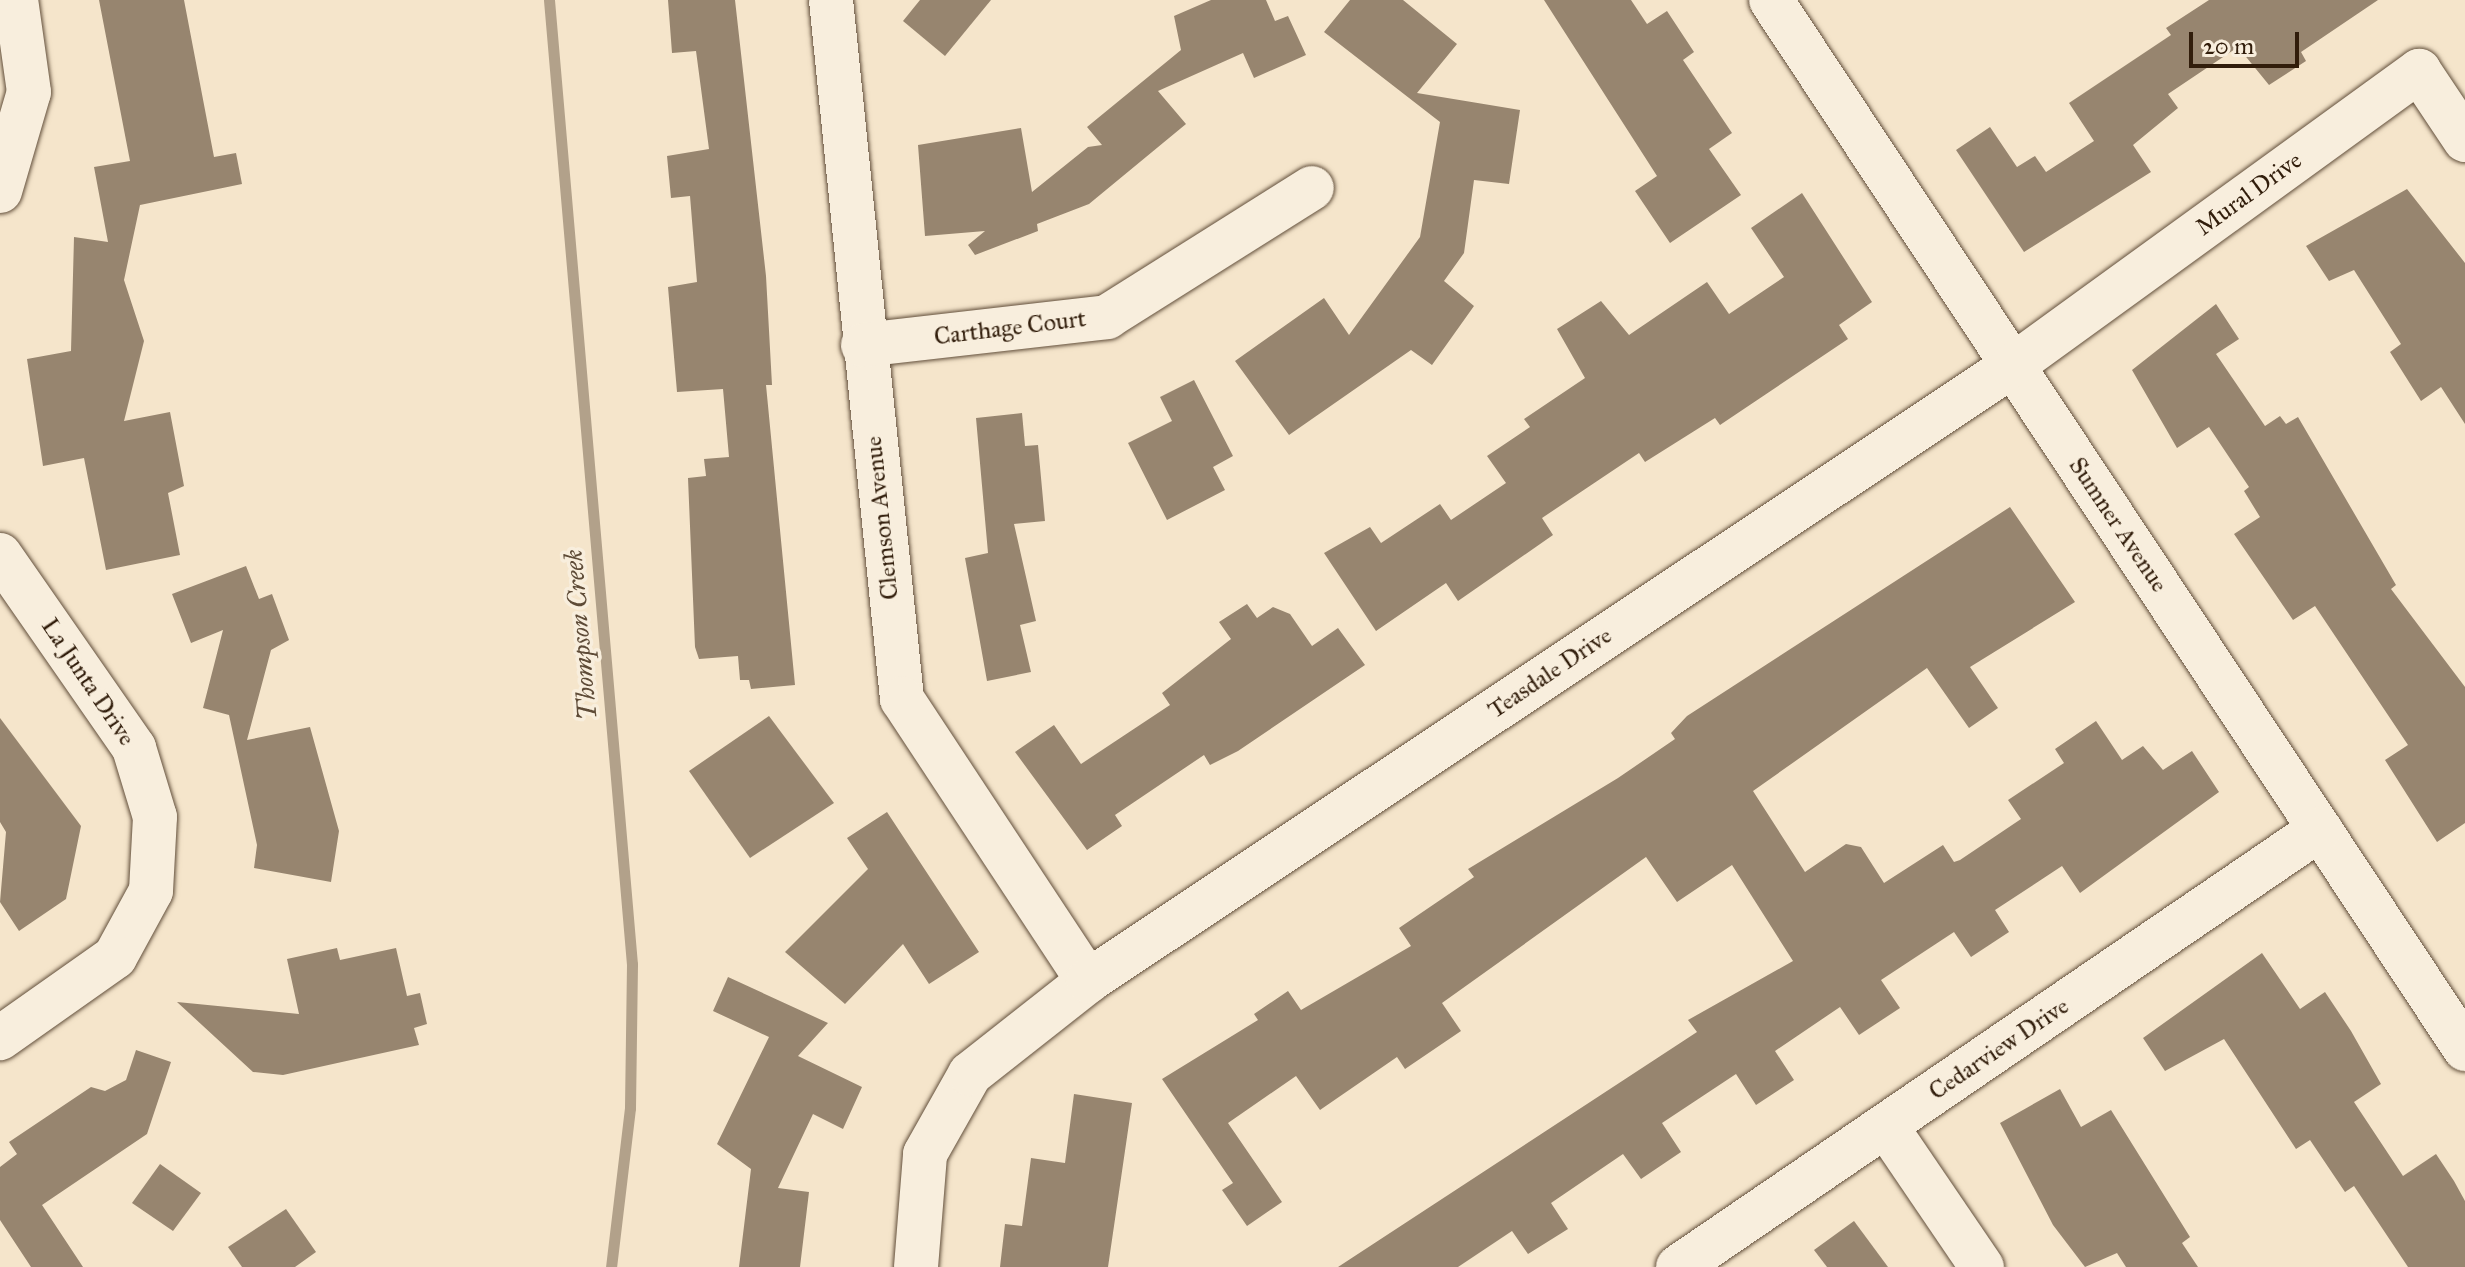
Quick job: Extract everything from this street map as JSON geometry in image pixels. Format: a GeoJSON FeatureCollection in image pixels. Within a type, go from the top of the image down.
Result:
{"type":"FeatureCollection","features":[{"type":"Feature","properties":{"kind":"street"},"geometry":{"type":"LineString","coordinates":[[0,191],[29,92],[16,0]]}},
{"type":"Feature","properties":{"kind":"street","name":"Clemson Avenue"},"geometry":{"type":"LineString","coordinates":[[831,0],[863,345],[902,699],[1088,981]]}},
{"type":"Feature","properties":{"kind":"street","name":"Sumner Avenue"},"geometry":{"type":"LineString","coordinates":[[1771,0],[2465,1049]]}},
{"type":"Feature","properties":{"kind":"street","name":"Mural Drive"},"geometry":{"type":"LineString","coordinates":[[2012,366],[2419,71],[2465,140]]}},
{"type":"Feature","properties":{"kind":"street","name":"Carthage Court"},"geometry":{"type":"LineString","coordinates":[[863,345],[1107,317],[1312,188]]}},
{"type":"Feature","properties":{"kind":"street","name":"Teasdale Drive"},"geometry":{"type":"LineString","coordinates":[[916,1267],[925,1154],[970,1074],[1088,981],[2012,366]]}},
{"type":"Feature","properties":{"kind":"street","name":"La Junta Drive"},"geometry":{"type":"LineString","coordinates":[[0,555],[134,748],[155,817],[151,891],[115,957],[0,1038]]}},
{"type":"Feature","properties":{"kind":"street","name":"Cedarview Drive"},"geometry":{"type":"LineString","coordinates":[[1678,1267],[2320,829]]}},
{"type":"Feature","properties":{"kind":"street"},"geometry":{"type":"LineString","coordinates":[[1886,1126],[1982,1267]]}},
{"type":"Feature","properties":{"kind":"building"},"geometry":{"type":"Polygon","coordinates":[[[99,0],[184,0],[214,157],[236,153],[242,184],[140,205],[124,280],[144,341],[124,421],[170,412],[184,486],[168,493],[180,555],[106,570],[84,458],[43,466],[27,359],[71,351],[74,237],[108,242],[94,167],[130,161],[99,0]]]}},
{"type":"Feature","properties":{"kind":"building"},"geometry":{"type":"Polygon","coordinates":[[[668,0],[735,0],[766,276],[772,385],[766,385],[795,685],[751,689],[749,680],[740,680],[738,656],[699,659],[695,647],[688,478],[706,476],[704,459],[729,457],[723,389],[677,392],[668,287],[697,282],[690,196],[671,198],[667,156],[709,149],[696,51],[672,53],[668,0]]]}},
{"type":"Feature","properties":{"kind":"building"},"geometry":{"type":"Polygon","coordinates":[[[920,0],[991,0],[945,56],[903,21],[920,0]]]}},
{"type":"Feature","properties":{"kind":"building"},"geometry":{"type":"Polygon","coordinates":[[[1211,0],[1266,0],[1275,21],[1288,16],[1306,55],[1254,78],[1243,53],[1158,91],[1186,124],[1089,204],[1037,224],[1038,231],[975,255],[968,245],[985,231],[925,236],[918,145],[1021,128],[1032,192],[1088,147],[1102,145],[1087,127],[1181,50],[1174,16],[1211,0]]]}},
{"type":"Feature","properties":{"kind":"building"},"geometry":{"type":"Polygon","coordinates":[[[1350,0],[1403,0],[1457,44],[1417,93],[1520,110],[1509,184],[1474,180],[1464,253],[1444,281],[1474,306],[1432,365],[1411,350],[1289,435],[1235,361],[1324,298],[1349,335],[1420,237],[1440,122],[1324,32],[1350,0]]]}},
{"type":"Feature","properties":{"kind":"building"},"geometry":{"type":"Polygon","coordinates":[[[1544,0],[1631,0],[1647,24],[1667,11],[1694,52],[1683,60],[1732,133],[1709,149],[1741,195],[1670,243],[1635,191],[1657,176],[1544,0]]]}},
{"type":"Feature","properties":{"kind":"building"},"geometry":{"type":"Polygon","coordinates":[[[2209,0],[2378,0],[2301,52],[2306,61],[2269,85],[2238,47],[2168,94],[2178,108],[2133,145],[2151,172],[2024,252],[1956,150],[1990,127],[2017,167],[2035,156],[2046,172],[2094,141],[2069,103],[2171,35],[2166,28],[2209,0]]]}},
{"type":"Feature","properties":{"kind":"building"},"geometry":{"type":"Polygon","coordinates":[[[2407,189],[2465,263],[2465,424],[2441,387],[2421,401],[2390,352],[2401,344],[2354,270],[2329,281],[2306,246],[2407,189]]]}},
{"type":"Feature","properties":{"kind":"building"},"geometry":{"type":"Polygon","coordinates":[[[1802,193],[1872,302],[1839,325],[1848,339],[1720,425],[1715,418],[1645,462],[1639,453],[1542,518],[1553,535],[1458,601],[1446,583],[1376,631],[1324,553],[1370,527],[1381,543],[1440,504],[1451,520],[1506,483],[1487,456],[1530,427],[1524,419],[1585,378],[1557,329],[1601,301],[1629,335],[1707,282],[1729,314],[1784,277],[1751,228],[1802,193]]]}},
{"type":"Feature","properties":{"kind":"building"},"geometry":{"type":"Polygon","coordinates":[[[2216,304],[2239,339],[2216,354],[2265,426],[2280,416],[2286,424],[2298,417],[2396,585],[2391,589],[2465,687],[2465,823],[2437,842],[2385,760],[2408,745],[2315,606],[2293,620],[2234,534],[2260,517],[2244,491],[2249,487],[2209,427],[2177,448],[2132,370],[2216,304]]]}},
{"type":"Feature","properties":{"kind":"building"},"geometry":{"type":"Polygon","coordinates":[[[1194,380],[1233,456],[1213,467],[1225,490],[1167,520],[1128,443],[1172,421],[1160,397],[1194,380]]]}},
{"type":"Feature","properties":{"kind":"building"},"geometry":{"type":"Polygon","coordinates":[[[1022,413],[1025,446],[1038,445],[1045,521],[1014,524],[1036,621],[1020,625],[1031,672],[987,681],[965,558],[988,553],[976,418],[1022,413]]]}},
{"type":"Feature","properties":{"kind":"building"},"geometry":{"type":"Polygon","coordinates":[[[2010,507],[2075,602],[1970,667],[1998,708],[1969,728],[1927,668],[1753,791],[1805,872],[1846,844],[1861,847],[1884,883],[1943,845],[1954,862],[1960,860],[2021,819],[2008,800],[2064,763],[2055,749],[2096,721],[2122,760],[2143,746],[2163,770],[2192,751],[2219,792],[2080,893],[2062,866],[1995,910],[2009,932],[1971,957],[1954,932],[1881,980],[1900,1008],[1859,1035],[1840,1007],[1775,1051],[1794,1080],[1756,1105],[1736,1074],[1662,1123],[1681,1152],[1641,1179],[1623,1154],[1551,1203],[1568,1229],[1528,1254],[1512,1231],[1458,1267],[1338,1267],[1697,1032],[1688,1020],[1793,961],[1732,865],[1677,902],[1646,857],[1442,1003],[1461,1031],[1405,1069],[1397,1057],[1320,1110],[1296,1076],[1228,1123],[1282,1202],[1247,1226],[1222,1190],[1233,1183],[1162,1079],[1258,1020],[1254,1014],[1288,991],[1301,1010],[1411,946],[1399,928],[1474,877],[1468,869],[1618,778],[1675,739],[1671,733],[1687,716],[2010,507]]]}},
{"type":"Feature","properties":{"kind":"building"},"geometry":{"type":"Polygon","coordinates":[[[246,566],[259,599],[272,594],[289,640],[271,650],[247,740],[310,727],[339,831],[331,882],[254,868],[257,845],[229,715],[203,708],[223,630],[191,643],[172,594],[246,566]]]}},
{"type":"Feature","properties":{"kind":"building"},"geometry":{"type":"Polygon","coordinates":[[[1247,604],[1257,618],[1273,607],[1290,614],[1312,646],[1338,628],[1365,665],[1238,751],[1210,765],[1204,755],[1115,815],[1122,826],[1087,850],[1015,752],[1054,725],[1081,764],[1170,705],[1162,693],[1231,639],[1219,622],[1247,604]]]}},
{"type":"Feature","properties":{"kind":"building"},"geometry":{"type":"Polygon","coordinates":[[[769,716],[834,803],[750,858],[689,771],[769,716]]]}},
{"type":"Feature","properties":{"kind":"building"},"geometry":{"type":"Polygon","coordinates":[[[0,718],[81,826],[66,899],[19,931],[0,902],[6,832],[0,822],[0,718]]]}},
{"type":"Feature","properties":{"kind":"building"},"geometry":{"type":"Polygon","coordinates":[[[887,812],[979,952],[929,984],[903,944],[845,1004],[785,952],[868,869],[847,838],[887,812]]]}},
{"type":"Feature","properties":{"kind":"building"},"geometry":{"type":"Polygon","coordinates":[[[337,948],[340,960],[396,948],[407,996],[420,993],[427,1024],[414,1028],[419,1045],[283,1075],[253,1072],[177,1002],[299,1014],[287,959],[337,948]]]}},
{"type":"Feature","properties":{"kind":"building"},"geometry":{"type":"Polygon","coordinates":[[[2262,953],[2300,1009],[2325,992],[2351,1031],[2381,1084],[2354,1102],[2403,1176],[2436,1154],[2454,1181],[2465,1201],[2465,1267],[2408,1267],[2354,1186],[2345,1192],[2310,1140],[2296,1149],[2224,1039],[2165,1071],[2143,1038],[2262,953]]]}},
{"type":"Feature","properties":{"kind":"building"},"geometry":{"type":"Polygon","coordinates":[[[728,977],[828,1023],[798,1056],[862,1087],[843,1129],[813,1114],[778,1188],[809,1192],[800,1267],[739,1267],[751,1169],[717,1144],[769,1037],[713,1011],[728,977]]]}},
{"type":"Feature","properties":{"kind":"building"},"geometry":{"type":"Polygon","coordinates":[[[136,1050],[171,1062],[147,1134],[42,1205],[83,1267],[31,1267],[0,1220],[0,1167],[17,1154],[9,1142],[91,1087],[105,1091],[126,1080],[136,1050]]]}},
{"type":"Feature","properties":{"kind":"building"},"geometry":{"type":"Polygon","coordinates":[[[2060,1089],[2081,1127],[2111,1110],[2190,1237],[2182,1243],[2198,1267],[2126,1267],[2117,1253],[2085,1267],[2053,1225],[2000,1123],[2060,1089]]]}},
{"type":"Feature","properties":{"kind":"building"},"geometry":{"type":"Polygon","coordinates":[[[1074,1094],[1132,1103],[1108,1267],[1000,1267],[1005,1224],[1022,1226],[1031,1158],[1065,1163],[1074,1094]]]}},
{"type":"Feature","properties":{"kind":"building"},"geometry":{"type":"Polygon","coordinates":[[[160,1164],[201,1193],[173,1231],[132,1203],[160,1164]]]}},
{"type":"Feature","properties":{"kind":"building"},"geometry":{"type":"Polygon","coordinates":[[[286,1209],[316,1252],[295,1267],[242,1267],[228,1247],[286,1209]]]}},
{"type":"Feature","properties":{"kind":"building"},"geometry":{"type":"Polygon","coordinates":[[[1854,1221],[1888,1267],[1827,1267],[1814,1250],[1854,1221]]]}},
{"type":"Feature","properties":{"kind":"waterway","name":"Thompson Creek"},"geometry":{"type":"LineString","coordinates":[[549,0],[632,964],[630,1108],[611,1267]]}}]}
